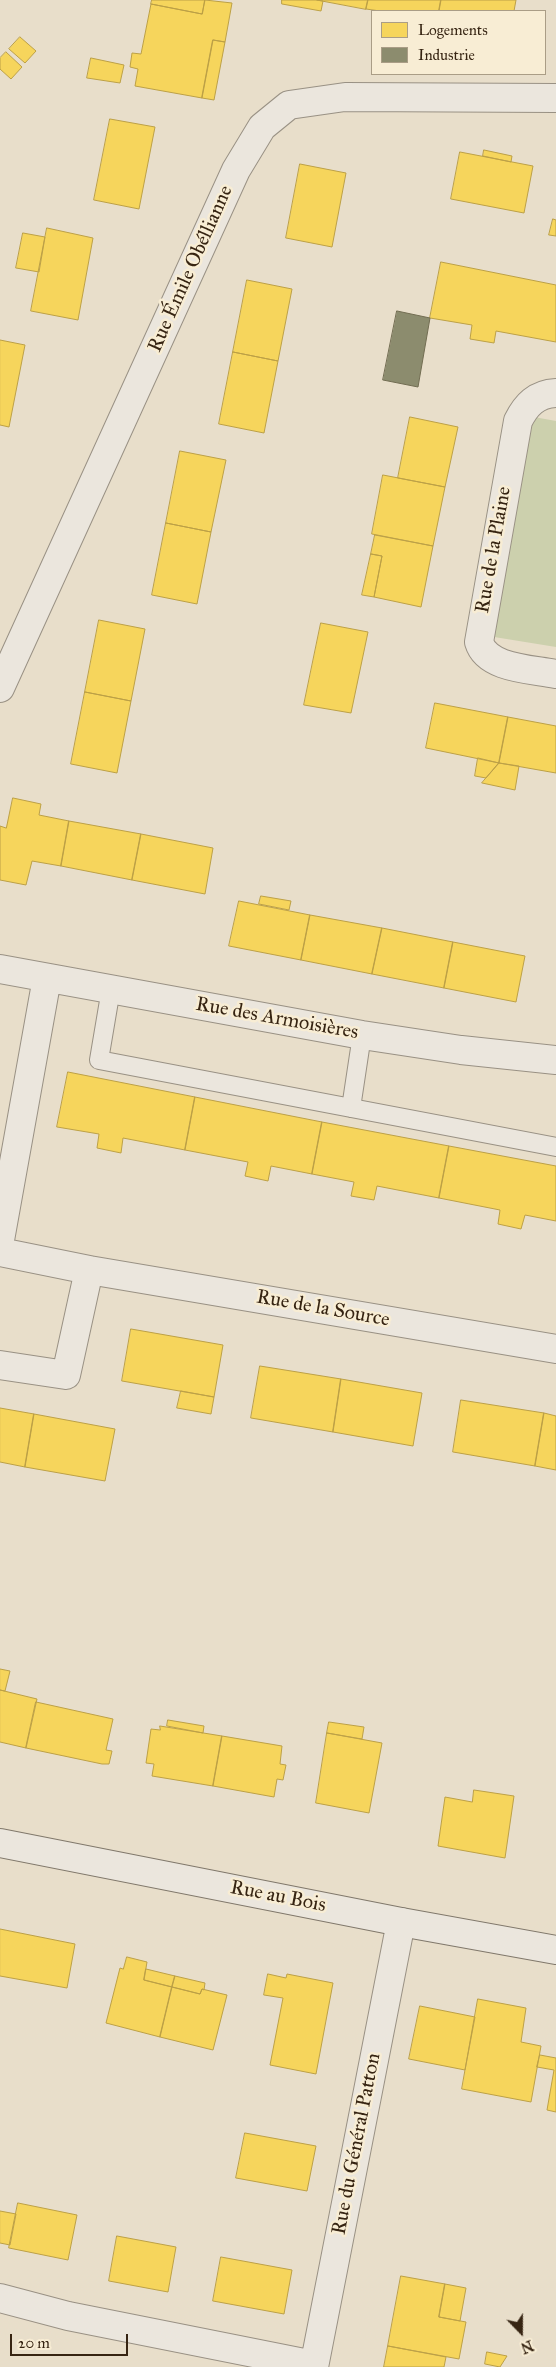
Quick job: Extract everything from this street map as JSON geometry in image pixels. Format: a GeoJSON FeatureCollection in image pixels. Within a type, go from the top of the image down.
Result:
{"type":"FeatureCollection","features":[{"type":"Feature","properties":{"kind":"street","name":"Rue Émile Obéllianne"},"geometry":{"type":"LineString","coordinates":[[0,688],[236,170],[262,127],[289,105],[345,97],[556,98]]}},
{"type":"Feature","properties":{"kind":"street","name":"Rue de la Plaine"},"geometry":{"type":"LineString","coordinates":[[556,393],[536,398],[524,408],[518,422],[479,642],[481,651],[488,658],[499,663],[556,674]]}},
{"type":"Feature","properties":{"kind":"street","name":"Rue des Armoisières"},"geometry":{"type":"LineString","coordinates":[[0,969],[362,1035],[460,1050],[556,1060]]}},
{"type":"Feature","properties":{"kind":"street"},"geometry":{"type":"LineString","coordinates":[[0,1240],[47,978]]}},
{"type":"Feature","properties":{"kind":"street","name":"Rue de la Source"},"geometry":{"type":"LineString","coordinates":[[0,1252],[89,1270],[556,1349]]}},
{"type":"Feature","properties":{"kind":"street"},"geometry":{"type":"LineString","coordinates":[[0,1365],[66,1375],[89,1270]]}},
{"type":"Feature","properties":{"kind":"street","name":"Rue au Bois"},"geometry":{"type":"LineString","coordinates":[[0,1842],[401,1922],[556,1950]]}},
{"type":"Feature","properties":{"kind":"street","name":"Rue du Général Patton"},"geometry":{"type":"LineString","coordinates":[[314,2366],[401,1922]]}},
{"type":"Feature","properties":{"kind":"street"},"geometry":{"type":"LineString","coordinates":[[0,2298],[68,2316],[314,2366]]}},
{"type":"Feature","properties":{"kind":"lane"},"geometry":{"type":"LineString","coordinates":[[111,990],[99,1060],[556,1147]]}},
{"type":"Feature","properties":{"kind":"lane"},"geometry":{"type":"LineString","coordinates":[[351,1108],[362,1035]]}},
{"type":"Feature","properties":{"kind":"green space"},"geometry":{"type":"Polygon","coordinates":[[[534,417],[556,421],[556,647],[488,636],[534,417]]]}},
{"type":"Feature","properties":{"kind":"building: Logements"},"geometry":{"type":"Polygon","coordinates":[[[152,0],[205,0],[202,14],[151,4],[152,0]]]}},
{"type":"Feature","properties":{"kind":"building: Logements"},"geometry":{"type":"Polygon","coordinates":[[[205,0],[232,3],[225,42],[213,40],[202,98],[135,86],[138,69],[130,67],[132,53],[141,54],[151,4],[202,14],[205,0]]]}},
{"type":"Feature","properties":{"kind":"building: Logements"},"geometry":{"type":"Polygon","coordinates":[[[282,0],[323,1],[321,11],[282,4],[282,0]]]}},
{"type":"Feature","properties":{"kind":"building: Logements"},"geometry":{"type":"Polygon","coordinates":[[[317,0],[368,0],[366,9],[317,0]]]}},
{"type":"Feature","properties":{"kind":"building: Logements"},"geometry":{"type":"Polygon","coordinates":[[[368,0],[441,0],[439,10],[366,9],[368,0]]]}},
{"type":"Feature","properties":{"kind":"building: Logements"},"geometry":{"type":"Polygon","coordinates":[[[441,0],[516,0],[514,10],[439,10],[441,0]]]}},
{"type":"Feature","properties":{"kind":"building: Logements"},"geometry":{"type":"Polygon","coordinates":[[[20,37],[36,51],[25,63],[9,49],[20,37]]]}},
{"type":"Feature","properties":{"kind":"building: Logements"},"geometry":{"type":"Polygon","coordinates":[[[213,40],[225,42],[214,100],[202,98],[213,40]]]}},
{"type":"Feature","properties":{"kind":"building: Logements"},"geometry":{"type":"Polygon","coordinates":[[[6,52],[22,67],[11,79],[0,69],[0,58],[6,52]]]}},
{"type":"Feature","properties":{"kind":"building: Logements"},"geometry":{"type":"Polygon","coordinates":[[[91,58],[124,65],[120,83],[87,78],[91,58]]]}},
{"type":"Feature","properties":{"kind":"building: Logements"},"geometry":{"type":"Polygon","coordinates":[[[110,119],[155,127],[139,209],[94,200],[110,119]]]}},
{"type":"Feature","properties":{"kind":"building: Logements"},"geometry":{"type":"Polygon","coordinates":[[[484,150],[512,156],[511,162],[483,156],[484,150]]]}},
{"type":"Feature","properties":{"kind":"building: Logements"},"geometry":{"type":"Polygon","coordinates":[[[460,152],[533,166],[524,213],[451,199],[460,152]]]}},
{"type":"Feature","properties":{"kind":"building: Logements"},"geometry":{"type":"Polygon","coordinates":[[[300,164],[346,173],[332,247],[286,238],[300,164]]]}},
{"type":"Feature","properties":{"kind":"building: Logements"},"geometry":{"type":"Polygon","coordinates":[[[553,219],[556,220],[556,236],[549,235],[553,219]]]}},
{"type":"Feature","properties":{"kind":"building: Logements"},"geometry":{"type":"Polygon","coordinates":[[[47,228],[93,238],[78,320],[31,311],[47,228]]]}},
{"type":"Feature","properties":{"kind":"building: Logements"},"geometry":{"type":"Polygon","coordinates":[[[23,233],[45,237],[39,272],[16,268],[23,233]]]}},
{"type":"Feature","properties":{"kind":"building: Logements"},"geometry":{"type":"Polygon","coordinates":[[[441,262],[556,285],[556,342],[496,331],[494,343],[470,339],[472,325],[430,318],[441,262]]]}},
{"type":"Feature","properties":{"kind":"building: Logements"},"geometry":{"type":"Polygon","coordinates":[[[247,280],[292,289],[278,361],[233,352],[247,280]]]}},
{"type":"Feature","properties":{"kind":"building: Logements"},"geometry":{"type":"Polygon","coordinates":[[[0,340],[25,345],[9,427],[0,425],[0,340]]]}},
{"type":"Feature","properties":{"kind":"building: Logements"},"geometry":{"type":"Polygon","coordinates":[[[233,352],[278,361],[264,433],[219,424],[233,352]]]}},
{"type":"Feature","properties":{"kind":"building: Logements"},"geometry":{"type":"Polygon","coordinates":[[[410,417],[458,427],[445,487],[398,478],[410,417]]]}},
{"type":"Feature","properties":{"kind":"building: Logements"},"geometry":{"type":"Polygon","coordinates":[[[180,451],[226,460],[211,532],[166,523],[180,451]]]}},
{"type":"Feature","properties":{"kind":"building: Logements"},"geometry":{"type":"Polygon","coordinates":[[[383,475],[445,487],[433,546],[372,534],[383,475]]]}},
{"type":"Feature","properties":{"kind":"building: Logements"},"geometry":{"type":"Polygon","coordinates":[[[166,523],[211,532],[197,604],[152,595],[166,523]]]}},
{"type":"Feature","properties":{"kind":"building: Logements"},"geometry":{"type":"Polygon","coordinates":[[[375,535],[433,546],[421,607],[374,597],[382,556],[371,554],[375,535]]]}},
{"type":"Feature","properties":{"kind":"building: Logements"},"geometry":{"type":"Polygon","coordinates":[[[371,554],[382,556],[374,597],[362,595],[371,554]]]}},
{"type":"Feature","properties":{"kind":"building: Logements"},"geometry":{"type":"Polygon","coordinates":[[[99,620],[145,629],[131,701],[85,692],[99,620]]]}},
{"type":"Feature","properties":{"kind":"building: Logements"},"geometry":{"type":"Polygon","coordinates":[[[321,623],[368,632],[351,713],[304,705],[321,623]]]}},
{"type":"Feature","properties":{"kind":"building: Logements"},"geometry":{"type":"Polygon","coordinates":[[[85,692],[131,701],[117,773],[71,764],[85,692]]]}},
{"type":"Feature","properties":{"kind":"building: Logements"},"geometry":{"type":"Polygon","coordinates":[[[435,703],[508,717],[499,763],[426,748],[435,703]]]}},
{"type":"Feature","properties":{"kind":"building: Logements"},"geometry":{"type":"Polygon","coordinates":[[[508,717],[556,726],[556,773],[499,763],[508,717]]]}},
{"type":"Feature","properties":{"kind":"building: Logements"},"geometry":{"type":"Polygon","coordinates":[[[478,758],[499,763],[486,778],[475,776],[478,758]]]}},
{"type":"Feature","properties":{"kind":"building: Logements"},"geometry":{"type":"Polygon","coordinates":[[[499,763],[519,766],[515,790],[482,783],[499,763]]]}},
{"type":"Feature","properties":{"kind":"building: Logements"},"geometry":{"type":"Polygon","coordinates":[[[13,798],[41,804],[39,815],[69,821],[61,866],[32,861],[26,885],[0,880],[0,826],[6,828],[13,798]]]}},
{"type":"Feature","properties":{"kind":"building: Logements"},"geometry":{"type":"Polygon","coordinates":[[[69,821],[141,834],[132,880],[61,866],[69,821]]]}},
{"type":"Feature","properties":{"kind":"building: Logements"},"geometry":{"type":"Polygon","coordinates":[[[141,834],[213,848],[205,894],[132,880],[141,834]]]}},
{"type":"Feature","properties":{"kind":"building: Logements"},"geometry":{"type":"Polygon","coordinates":[[[261,896],[291,901],[289,910],[259,904],[261,896]]]}},
{"type":"Feature","properties":{"kind":"building: Logements"},"geometry":{"type":"Polygon","coordinates":[[[239,901],[310,915],[301,960],[229,946],[239,901]]]}},
{"type":"Feature","properties":{"kind":"building: Logements"},"geometry":{"type":"Polygon","coordinates":[[[310,915],[382,928],[372,974],[301,960],[310,915]]]}},
{"type":"Feature","properties":{"kind":"building: Logements"},"geometry":{"type":"Polygon","coordinates":[[[382,928],[453,942],[444,988],[372,974],[382,928]]]}},
{"type":"Feature","properties":{"kind":"building: Logements"},"geometry":{"type":"Polygon","coordinates":[[[453,942],[525,956],[516,1002],[444,988],[453,942]]]}},
{"type":"Feature","properties":{"kind":"building: Logements"},"geometry":{"type":"Polygon","coordinates":[[[68,1072],[195,1097],[185,1150],[123,1138],[121,1153],[97,1148],[99,1134],[57,1127],[68,1072]]]}},
{"type":"Feature","properties":{"kind":"building: Logements"},"geometry":{"type":"Polygon","coordinates":[[[195,1097],[322,1122],[312,1174],[271,1166],[268,1181],[245,1176],[248,1162],[185,1150],[195,1097]]]}},
{"type":"Feature","properties":{"kind":"building: Logements"},"geometry":{"type":"Polygon","coordinates":[[[322,1122],[449,1146],[439,1198],[377,1186],[374,1200],[351,1196],[354,1182],[312,1174],[322,1122]]]}},
{"type":"Feature","properties":{"kind":"building: Logements"},"geometry":{"type":"Polygon","coordinates":[[[449,1146],[556,1166],[556,1221],[525,1215],[521,1229],[498,1224],[500,1210],[439,1198],[449,1146]]]}},
{"type":"Feature","properties":{"kind":"building: Logements"},"geometry":{"type":"Polygon","coordinates":[[[131,1329],[223,1345],[214,1397],[122,1381],[131,1329]]]}},
{"type":"Feature","properties":{"kind":"building: Logements"},"geometry":{"type":"Polygon","coordinates":[[[260,1366],[341,1379],[333,1432],[251,1418],[260,1366]]]}},
{"type":"Feature","properties":{"kind":"building: Logements"},"geometry":{"type":"Polygon","coordinates":[[[341,1379],[422,1393],[413,1446],[333,1432],[341,1379]]]}},
{"type":"Feature","properties":{"kind":"building: Logements"},"geometry":{"type":"Polygon","coordinates":[[[181,1391],[214,1397],[211,1414],[177,1408],[181,1391]]]}},
{"type":"Feature","properties":{"kind":"building: Logements"},"geometry":{"type":"Polygon","coordinates":[[[461,1400],[544,1413],[535,1466],[453,1452],[461,1400]]]}},
{"type":"Feature","properties":{"kind":"building: Logements"},"geometry":{"type":"Polygon","coordinates":[[[0,1408],[34,1414],[25,1467],[0,1462],[0,1408]]]}},
{"type":"Feature","properties":{"kind":"building: Logements"},"geometry":{"type":"Polygon","coordinates":[[[544,1413],[556,1416],[556,1470],[535,1466],[544,1413]]]}},
{"type":"Feature","properties":{"kind":"building: Logements"},"geometry":{"type":"Polygon","coordinates":[[[34,1414],[115,1429],[105,1481],[25,1467],[34,1414]]]}},
{"type":"Feature","properties":{"kind":"building: Logements"},"geometry":{"type":"Polygon","coordinates":[[[0,1669],[10,1671],[5,1691],[0,1690],[0,1669]]]}},
{"type":"Feature","properties":{"kind":"building: Logements"},"geometry":{"type":"Polygon","coordinates":[[[0,1690],[37,1699],[26,1748],[0,1742],[0,1690]]]}},
{"type":"Feature","properties":{"kind":"building: Logements"},"geometry":{"type":"Polygon","coordinates":[[[36,1702],[113,1719],[106,1750],[112,1751],[109,1764],[26,1748],[36,1702]]]}},
{"type":"Feature","properties":{"kind":"building: Logements"},"geometry":{"type":"Polygon","coordinates":[[[168,1720],[204,1726],[203,1733],[167,1726],[168,1720]]]}},
{"type":"Feature","properties":{"kind":"building: Logements"},"geometry":{"type":"Polygon","coordinates":[[[329,1722],[364,1727],[362,1739],[327,1733],[329,1722]]]}},
{"type":"Feature","properties":{"kind":"building: Logements"},"geometry":{"type":"Polygon","coordinates":[[[160,1726],[222,1736],[213,1786],[152,1776],[154,1764],[146,1763],[151,1729],[160,1730],[160,1726]]]}},
{"type":"Feature","properties":{"kind":"building: Logements"},"geometry":{"type":"Polygon","coordinates":[[[327,1733],[382,1743],[369,1813],[316,1803],[327,1733]]]}},
{"type":"Feature","properties":{"kind":"building: Logements"},"geometry":{"type":"Polygon","coordinates":[[[222,1736],[282,1746],[280,1764],[286,1765],[283,1780],[277,1779],[274,1797],[213,1786],[222,1736]]]}},
{"type":"Feature","properties":{"kind":"building: Logements"},"geometry":{"type":"Polygon","coordinates":[[[474,1790],[514,1796],[505,1858],[438,1846],[445,1797],[472,1802],[474,1790]]]}},
{"type":"Feature","properties":{"kind":"building: Logements"},"geometry":{"type":"Polygon","coordinates":[[[0,1929],[75,1944],[67,1988],[0,1976],[0,1929]]]}},
{"type":"Feature","properties":{"kind":"building: Logements"},"geometry":{"type":"Polygon","coordinates":[[[127,1957],[147,1962],[144,1980],[172,1987],[160,2037],[106,2023],[120,1968],[123,1969],[127,1957]]]}},
{"type":"Feature","properties":{"kind":"building: Logements"},"geometry":{"type":"Polygon","coordinates":[[[146,1969],[175,1976],[172,1987],[144,1980],[146,1969]]]}},
{"type":"Feature","properties":{"kind":"building: Logements"},"geometry":{"type":"Polygon","coordinates":[[[268,1974],[286,1978],[287,1974],[333,1983],[316,2074],[270,2065],[283,1998],[264,1995],[268,1974]]]}},
{"type":"Feature","properties":{"kind":"building: Logements"},"geometry":{"type":"Polygon","coordinates":[[[175,1976],[205,1983],[204,1990],[202,1989],[200,1994],[172,1987],[175,1976]]]}},
{"type":"Feature","properties":{"kind":"building: Logements"},"geometry":{"type":"Polygon","coordinates":[[[172,1987],[200,1994],[202,1989],[227,1995],[213,2050],[160,2037],[172,1987]]]}},
{"type":"Feature","properties":{"kind":"building: Logements"},"geometry":{"type":"Polygon","coordinates":[[[478,1999],[526,2008],[521,2042],[541,2046],[531,2102],[462,2089],[478,1999]]]}},
{"type":"Feature","properties":{"kind":"building: Logements"},"geometry":{"type":"Polygon","coordinates":[[[420,2006],[475,2017],[465,2070],[409,2059],[420,2006]]]}},
{"type":"Feature","properties":{"kind":"building: Logements"},"geometry":{"type":"Polygon","coordinates":[[[540,2055],[556,2058],[556,2112],[547,2110],[554,2070],[537,2067],[540,2055]]]}},
{"type":"Feature","properties":{"kind":"building: Logements"},"geometry":{"type":"Polygon","coordinates":[[[245,2133],[316,2146],[307,2191],[236,2178],[245,2133]]]}},
{"type":"Feature","properties":{"kind":"building: Logements"},"geometry":{"type":"Polygon","coordinates":[[[18,2203],[77,2215],[68,2260],[9,2248],[18,2203]]]}},
{"type":"Feature","properties":{"kind":"building: Logements"},"geometry":{"type":"Polygon","coordinates":[[[0,2211],[16,2214],[10,2245],[0,2243],[0,2211]]]}},
{"type":"Feature","properties":{"kind":"building: Logements"},"geometry":{"type":"Polygon","coordinates":[[[117,2236],[176,2247],[168,2292],[109,2281],[117,2236]]]}},
{"type":"Feature","properties":{"kind":"building: Logements"},"geometry":{"type":"Polygon","coordinates":[[[221,2257],[292,2270],[284,2314],[213,2301],[221,2257]]]}},
{"type":"Feature","properties":{"kind":"building: Logements"},"geometry":{"type":"Polygon","coordinates":[[[401,2276],[445,2284],[439,2317],[466,2322],[459,2359],[388,2346],[401,2276]]]}},
{"type":"Feature","properties":{"kind":"building: Logements"},"geometry":{"type":"Polygon","coordinates":[[[445,2284],[466,2288],[460,2321],[439,2317],[445,2284]]]}},
{"type":"Feature","properties":{"kind":"building: Logements"},"geometry":{"type":"Polygon","coordinates":[[[388,2346],[446,2357],[444,2367],[384,2367],[388,2346]]]}},
{"type":"Feature","properties":{"kind":"building: Logements"},"geometry":{"type":"Polygon","coordinates":[[[487,2352],[507,2356],[500,2367],[485,2364],[487,2352]]]}},
{"type":"Feature","properties":{"kind":"building: Industrie"},"geometry":{"type":"Polygon","coordinates":[[[397,311],[430,318],[418,387],[383,380],[397,311]]]}}]}
